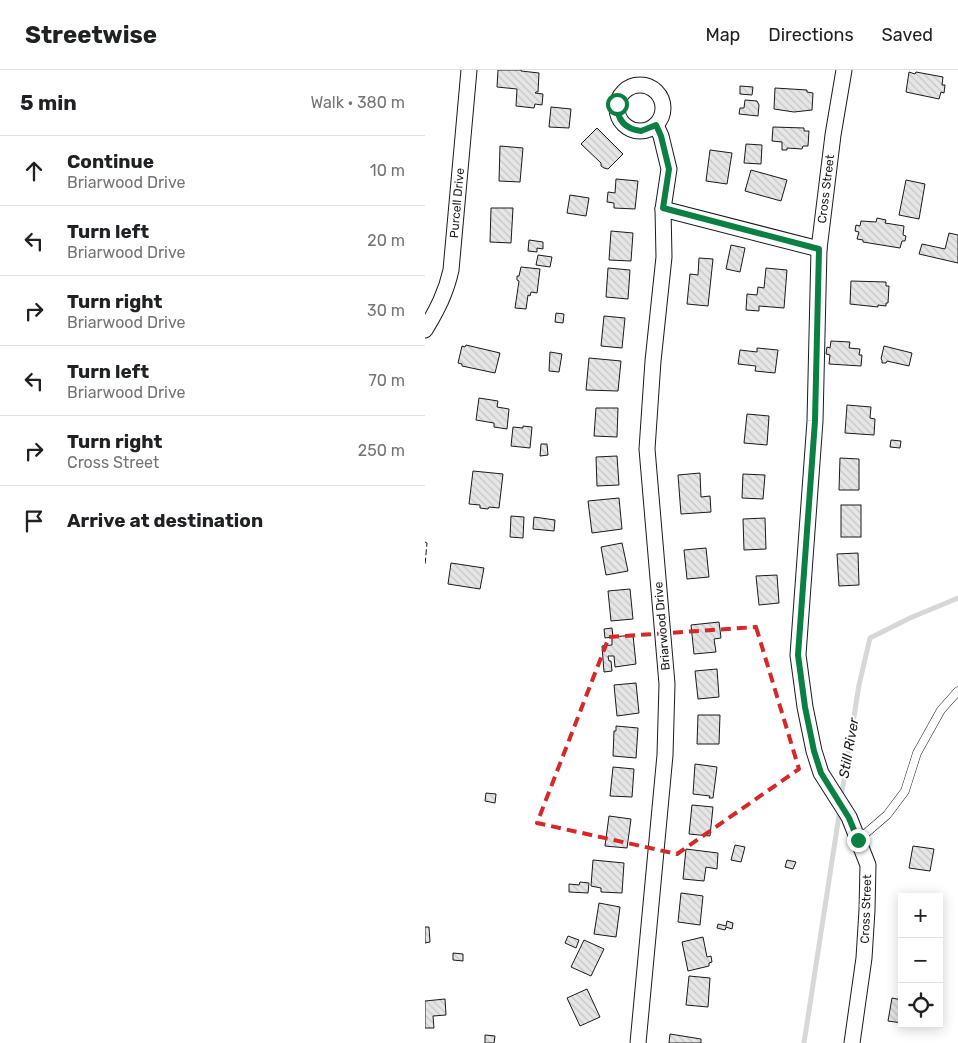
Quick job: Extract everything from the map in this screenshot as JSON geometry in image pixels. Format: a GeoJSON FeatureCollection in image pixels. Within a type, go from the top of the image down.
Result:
{"type":"FeatureCollection","features":[{"type":"Feature","properties":{"kind":"street","name":"Purcell Drive"},"geometry":{"type":"LineString","coordinates":[[425,330],[438,310],[446,291],[451,270],[469,70]]}},
{"type":"Feature","properties":{"kind":"street","name":"Cross Street"},"geometry":{"type":"LineString","coordinates":[[844,70],[833,135],[819,249],[815,421],[798,655],[807,716],[814,751],[821,773],[849,818],[868,865],[864,958],[851,1043]]}},
{"type":"Feature","properties":{"kind":"street","name":"Briarwood Drive"},"geometry":{"type":"LineString","coordinates":[[638,1043],[665,755],[667,684],[647,449],[653,361],[664,257],[663,208],[669,169],[661,136],[656,125]]}},
{"type":"Feature","properties":{"kind":"street"},"geometry":{"type":"LineString","coordinates":[[663,208],[819,249]]}},
{"type":"Feature","properties":{"kind":"lane"},"geometry":{"type":"LineString","coordinates":[[858,840],[887,815],[905,791],[917,753],[941,710],[958,692]]}},
{"type":"Feature","properties":{"kind":"highlighted area"},"geometry":{"type":"Polygon","coordinates":[[[756,627],[799,769],[677,854],[537,823],[609,637],[756,627]]]}},
{"type":"Feature","properties":{"kind":"building"},"geometry":{"type":"Polygon","coordinates":[[[498,70],[521,70],[539,73],[538,92],[535,93],[543,94],[542,105],[535,104],[534,108],[516,106],[517,89],[497,87],[498,70]]]}},
{"type":"Feature","properties":{"kind":"building"},"geometry":{"type":"Polygon","coordinates":[[[909,72],[943,77],[944,93],[941,92],[939,99],[906,92],[909,72]]]}},
{"type":"Feature","properties":{"kind":"building"},"geometry":{"type":"Polygon","coordinates":[[[740,86],[753,87],[752,95],[740,94],[740,86]]]}},
{"type":"Feature","properties":{"kind":"building"},"geometry":{"type":"Polygon","coordinates":[[[775,88],[807,90],[807,92],[813,93],[812,110],[794,112],[774,109],[775,88]]]}},
{"type":"Feature","properties":{"kind":"building"},"geometry":{"type":"Polygon","coordinates":[[[745,100],[757,101],[759,105],[758,116],[739,114],[740,108],[744,108],[745,100]]]}},
{"type":"Feature","properties":{"kind":"building"},"geometry":{"type":"Polygon","coordinates":[[[551,107],[571,109],[569,128],[549,127],[551,107]]]}},
{"type":"Feature","properties":{"kind":"building"},"geometry":{"type":"Polygon","coordinates":[[[773,127],[804,128],[804,131],[809,131],[808,146],[803,146],[802,149],[787,148],[787,150],[782,150],[782,142],[772,141],[773,127]]]}},
{"type":"Feature","properties":{"kind":"building"},"geometry":{"type":"Polygon","coordinates":[[[597,128],[623,154],[608,169],[601,166],[601,163],[581,144],[597,128]]]}},
{"type":"Feature","properties":{"kind":"building"},"geometry":{"type":"Polygon","coordinates":[[[746,144],[762,145],[761,164],[744,163],[746,144]]]}},
{"type":"Feature","properties":{"kind":"building"},"geometry":{"type":"Polygon","coordinates":[[[500,146],[523,148],[520,182],[499,181],[500,146]]]}},
{"type":"Feature","properties":{"kind":"building"},"geometry":{"type":"Polygon","coordinates":[[[710,150],[732,153],[727,184],[706,181],[710,150]]]}},
{"type":"Feature","properties":{"kind":"building"},"geometry":{"type":"Polygon","coordinates":[[[751,170],[787,180],[781,201],[745,191],[751,170]]]}},
{"type":"Feature","properties":{"kind":"building"},"geometry":{"type":"Polygon","coordinates":[[[616,179],[638,181],[635,209],[614,208],[614,203],[607,202],[608,192],[615,193],[616,179]]]}},
{"type":"Feature","properties":{"kind":"building"},"geometry":{"type":"Polygon","coordinates":[[[906,180],[925,184],[919,219],[899,215],[906,180]]]}},
{"type":"Feature","properties":{"kind":"building"},"geometry":{"type":"Polygon","coordinates":[[[570,195],[589,198],[586,216],[567,213],[570,195]]]}},
{"type":"Feature","properties":{"kind":"building"},"geometry":{"type":"Polygon","coordinates":[[[491,208],[513,208],[511,243],[490,242],[491,208]]]}},
{"type":"Feature","properties":{"kind":"building"},"geometry":{"type":"Polygon","coordinates":[[[877,218],[886,220],[885,223],[904,226],[903,235],[906,236],[900,248],[863,242],[863,240],[857,239],[859,232],[855,231],[856,225],[860,226],[861,221],[876,222],[877,218]]]}},
{"type":"Feature","properties":{"kind":"building"},"geometry":{"type":"Polygon","coordinates":[[[611,231],[633,233],[631,261],[609,260],[611,231]]]}},
{"type":"Feature","properties":{"kind":"building"},"geometry":{"type":"Polygon","coordinates":[[[949,233],[958,235],[958,263],[919,254],[922,244],[945,249],[949,233]]]}},
{"type":"Feature","properties":{"kind":"building"},"geometry":{"type":"Polygon","coordinates":[[[529,240],[543,242],[543,249],[537,248],[537,252],[528,251],[529,240]]]}},
{"type":"Feature","properties":{"kind":"building"},"geometry":{"type":"Polygon","coordinates":[[[731,245],[745,248],[740,272],[726,269],[731,245]]]}},
{"type":"Feature","properties":{"kind":"building"},"geometry":{"type":"Polygon","coordinates":[[[538,255],[552,257],[550,267],[536,265],[538,255]]]}},
{"type":"Feature","properties":{"kind":"building"},"geometry":{"type":"Polygon","coordinates":[[[699,258],[713,259],[708,306],[687,304],[690,274],[698,275],[699,258]]]}},
{"type":"Feature","properties":{"kind":"building"},"geometry":{"type":"Polygon","coordinates":[[[521,267],[540,269],[537,293],[531,292],[530,296],[528,295],[526,309],[515,308],[519,281],[517,276],[519,276],[521,267]]]}},
{"type":"Feature","properties":{"kind":"building"},"geometry":{"type":"Polygon","coordinates":[[[608,268],[630,270],[628,299],[606,297],[608,268]]]}},
{"type":"Feature","properties":{"kind":"building"},"geometry":{"type":"Polygon","coordinates":[[[766,268],[787,270],[784,308],[759,306],[759,311],[746,310],[747,294],[757,295],[758,287],[764,288],[766,268]]]}},
{"type":"Feature","properties":{"kind":"building"},"geometry":{"type":"Polygon","coordinates":[[[851,281],[886,282],[886,286],[889,286],[888,303],[886,303],[886,306],[878,305],[878,307],[850,304],[851,281]]]}},
{"type":"Feature","properties":{"kind":"building"},"geometry":{"type":"Polygon","coordinates":[[[556,313],[564,314],[563,323],[555,322],[556,313]]]}},
{"type":"Feature","properties":{"kind":"building"},"geometry":{"type":"Polygon","coordinates":[[[604,316],[625,318],[622,348],[601,346],[604,316]]]}},
{"type":"Feature","properties":{"kind":"building"},"geometry":{"type":"Polygon","coordinates":[[[831,341],[850,342],[849,348],[860,349],[859,355],[862,355],[861,366],[829,364],[830,355],[826,354],[827,347],[830,348],[831,341]]]}},
{"type":"Feature","properties":{"kind":"building"},"geometry":{"type":"Polygon","coordinates":[[[466,345],[500,353],[495,373],[462,366],[462,364],[458,363],[462,346],[465,347],[466,345]]]}},
{"type":"Feature","properties":{"kind":"building"},"geometry":{"type":"Polygon","coordinates":[[[884,346],[912,353],[909,366],[887,361],[882,363],[884,346]]]}},
{"type":"Feature","properties":{"kind":"building"},"geometry":{"type":"Polygon","coordinates":[[[757,348],[778,350],[775,373],[755,371],[756,366],[738,364],[740,350],[757,352],[757,348]]]}},
{"type":"Feature","properties":{"kind":"building"},"geometry":{"type":"Polygon","coordinates":[[[550,352],[562,354],[559,372],[549,371],[550,352]]]}},
{"type":"Feature","properties":{"kind":"building"},"geometry":{"type":"Polygon","coordinates":[[[589,358],[621,361],[618,391],[586,390],[589,358]]]}},
{"type":"Feature","properties":{"kind":"building"},"geometry":{"type":"Polygon","coordinates":[[[479,398],[498,401],[497,407],[509,409],[507,429],[494,427],[494,423],[476,420],[479,398]]]}},
{"type":"Feature","properties":{"kind":"building"},"geometry":{"type":"Polygon","coordinates":[[[847,405],[871,407],[870,418],[875,419],[874,435],[845,433],[847,405]]]}},
{"type":"Feature","properties":{"kind":"building"},"geometry":{"type":"Polygon","coordinates":[[[596,408],[618,408],[617,437],[594,436],[596,408]]]}},
{"type":"Feature","properties":{"kind":"building"},"geometry":{"type":"Polygon","coordinates":[[[747,414],[769,416],[767,445],[744,443],[747,414]]]}},
{"type":"Feature","properties":{"kind":"building"},"geometry":{"type":"Polygon","coordinates":[[[523,426],[532,427],[530,448],[511,446],[513,427],[523,428],[523,426]]]}},
{"type":"Feature","properties":{"kind":"building"},"geometry":{"type":"Polygon","coordinates":[[[891,440],[901,441],[900,448],[890,447],[891,440]]]}},
{"type":"Feature","properties":{"kind":"building"},"geometry":{"type":"Polygon","coordinates":[[[541,444],[547,444],[548,455],[540,456],[541,444]]]}},
{"type":"Feature","properties":{"kind":"building"},"geometry":{"type":"Polygon","coordinates":[[[617,456],[619,485],[597,486],[596,457],[617,456]]]}},
{"type":"Feature","properties":{"kind":"building"},"geometry":{"type":"Polygon","coordinates":[[[840,458],[859,459],[859,490],[839,490],[840,458]]]}},
{"type":"Feature","properties":{"kind":"building"},"geometry":{"type":"Polygon","coordinates":[[[473,471],[503,474],[499,508],[480,508],[480,505],[469,504],[473,471]]]}},
{"type":"Feature","properties":{"kind":"building"},"geometry":{"type":"Polygon","coordinates":[[[700,473],[701,497],[710,496],[711,512],[681,514],[678,475],[700,473]]]}},
{"type":"Feature","properties":{"kind":"building"},"geometry":{"type":"Polygon","coordinates":[[[743,474],[765,475],[763,499],[742,498],[743,474]]]}},
{"type":"Feature","properties":{"kind":"building"},"geometry":{"type":"Polygon","coordinates":[[[619,498],[622,529],[592,533],[588,501],[619,498]]]}},
{"type":"Feature","properties":{"kind":"building"},"geometry":{"type":"Polygon","coordinates":[[[841,505],[861,505],[861,537],[841,537],[841,505]]]}},
{"type":"Feature","properties":{"kind":"building"},"geometry":{"type":"Polygon","coordinates":[[[511,516],[524,517],[523,538],[510,537],[511,516]]]}},
{"type":"Feature","properties":{"kind":"building"},"geometry":{"type":"Polygon","coordinates":[[[534,517],[555,520],[554,531],[533,529],[534,517]]]}},
{"type":"Feature","properties":{"kind":"building"},"geometry":{"type":"Polygon","coordinates":[[[765,518],[766,549],[744,550],[743,519],[765,518]]]}},
{"type":"Feature","properties":{"kind":"building"},"geometry":{"type":"Polygon","coordinates":[[[622,543],[628,571],[606,575],[601,547],[622,543]]]}},
{"type":"Feature","properties":{"kind":"building"},"geometry":{"type":"Polygon","coordinates":[[[706,548],[709,577],[687,579],[684,550],[706,548]]]}},
{"type":"Feature","properties":{"kind":"building"},"geometry":{"type":"Polygon","coordinates":[[[858,553],[859,585],[839,586],[837,554],[858,553]]]}},
{"type":"Feature","properties":{"kind":"building"},"geometry":{"type":"Polygon","coordinates":[[[451,563],[484,568],[480,589],[448,584],[451,563]]]}},
{"type":"Feature","properties":{"kind":"building"},"geometry":{"type":"Polygon","coordinates":[[[777,575],[779,603],[759,605],[756,576],[777,575]]]}},
{"type":"Feature","properties":{"kind":"building"},"geometry":{"type":"Polygon","coordinates":[[[630,589],[633,619],[611,621],[608,591],[630,589]]]}},
{"type":"Feature","properties":{"kind":"building"},"geometry":{"type":"Polygon","coordinates":[[[719,622],[721,638],[714,639],[716,652],[694,654],[691,625],[719,622]]]}},
{"type":"Feature","properties":{"kind":"building"},"geometry":{"type":"Polygon","coordinates":[[[612,628],[613,637],[633,635],[636,664],[615,667],[614,656],[608,656],[609,661],[611,661],[612,671],[604,672],[602,646],[612,645],[612,637],[605,638],[604,629],[612,628]]]}},
{"type":"Feature","properties":{"kind":"building"},"geometry":{"type":"Polygon","coordinates":[[[717,669],[719,697],[698,699],[695,671],[717,669]]]}},
{"type":"Feature","properties":{"kind":"building"},"geometry":{"type":"Polygon","coordinates":[[[636,683],[639,713],[617,716],[614,685],[636,683]]]}},
{"type":"Feature","properties":{"kind":"building"},"geometry":{"type":"Polygon","coordinates":[[[698,715],[720,715],[719,744],[697,744],[698,715]]]}},
{"type":"Feature","properties":{"kind":"building"},"geometry":{"type":"Polygon","coordinates":[[[616,726],[638,728],[636,758],[613,756],[616,726]]]}},
{"type":"Feature","properties":{"kind":"building"},"geometry":{"type":"Polygon","coordinates":[[[695,764],[717,767],[713,798],[693,794],[695,764]]]}},
{"type":"Feature","properties":{"kind":"building"},"geometry":{"type":"Polygon","coordinates":[[[613,767],[634,769],[632,797],[610,796],[613,767]]]}},
{"type":"Feature","properties":{"kind":"building"},"geometry":{"type":"Polygon","coordinates":[[[486,793],[496,794],[495,803],[485,801],[486,793]]]}},
{"type":"Feature","properties":{"kind":"building"},"geometry":{"type":"Polygon","coordinates":[[[692,805],[713,807],[710,836],[689,834],[692,805]]]}},
{"type":"Feature","properties":{"kind":"building"},"geometry":{"type":"Polygon","coordinates":[[[609,816],[631,819],[627,848],[605,846],[609,816]]]}},
{"type":"Feature","properties":{"kind":"building"},"geometry":{"type":"Polygon","coordinates":[[[735,845],[745,847],[741,862],[731,860],[735,845]]]}},
{"type":"Feature","properties":{"kind":"building"},"geometry":{"type":"Polygon","coordinates":[[[913,846],[934,849],[930,871],[909,868],[913,846]]]}},
{"type":"Feature","properties":{"kind":"building"},"geometry":{"type":"Polygon","coordinates":[[[686,849],[718,853],[717,869],[706,867],[704,881],[683,879],[686,849]]]}},
{"type":"Feature","properties":{"kind":"building"},"geometry":{"type":"Polygon","coordinates":[[[593,860],[624,863],[622,893],[601,892],[601,888],[591,886],[593,860]]]}},
{"type":"Feature","properties":{"kind":"building"},"geometry":{"type":"Polygon","coordinates":[[[787,860],[796,862],[793,869],[785,867],[787,860]]]}},
{"type":"Feature","properties":{"kind":"building"},"geometry":{"type":"Polygon","coordinates":[[[580,882],[589,883],[588,893],[569,892],[569,884],[579,885],[580,882]]]}},
{"type":"Feature","properties":{"kind":"building"},"geometry":{"type":"Polygon","coordinates":[[[681,893],[703,896],[700,925],[678,922],[681,893]]]}},
{"type":"Feature","properties":{"kind":"building"},"geometry":{"type":"Polygon","coordinates":[[[599,903],[620,907],[616,937],[594,934],[599,903]]]}},
{"type":"Feature","properties":{"kind":"building"},"geometry":{"type":"Polygon","coordinates":[[[727,921],[733,923],[732,929],[726,927],[725,930],[717,928],[718,924],[726,926],[727,921]]]}},
{"type":"Feature","properties":{"kind":"building"},"geometry":{"type":"Polygon","coordinates":[[[425,927],[429,927],[430,942],[425,943],[425,927]]]}},
{"type":"Feature","properties":{"kind":"building"},"geometry":{"type":"Polygon","coordinates":[[[568,936],[579,940],[576,948],[565,943],[568,936]]]}},
{"type":"Feature","properties":{"kind":"building"},"geometry":{"type":"Polygon","coordinates":[[[703,937],[707,957],[711,956],[712,962],[709,963],[709,966],[688,971],[682,942],[703,937]]]}},
{"type":"Feature","properties":{"kind":"building"},"geometry":{"type":"Polygon","coordinates":[[[584,940],[604,949],[591,976],[571,967],[584,940]]]}},
{"type":"Feature","properties":{"kind":"building"},"geometry":{"type":"Polygon","coordinates":[[[453,953],[463,954],[463,961],[453,960],[453,953]]]}},
{"type":"Feature","properties":{"kind":"building"},"geometry":{"type":"Polygon","coordinates":[[[689,976],[710,978],[708,1007],[686,1005],[689,976]]]}},
{"type":"Feature","properties":{"kind":"building"},"geometry":{"type":"Polygon","coordinates":[[[587,989],[600,1017],[580,1026],[567,998],[587,989]]]}},
{"type":"Feature","properties":{"kind":"building"},"geometry":{"type":"Polygon","coordinates":[[[892,998],[898,999],[898,1022],[888,1021],[892,998]]]}},
{"type":"Feature","properties":{"kind":"building"},"geometry":{"type":"Polygon","coordinates":[[[445,999],[446,1015],[433,1016],[434,1028],[425,1028],[425,1001],[445,999]]]}},
{"type":"Feature","properties":{"kind":"building"},"geometry":{"type":"Polygon","coordinates":[[[670,1034],[701,1039],[701,1043],[669,1043],[670,1034]]]}},
{"type":"Feature","properties":{"kind":"building"},"geometry":{"type":"Polygon","coordinates":[[[485,1035],[495,1036],[494,1043],[485,1043],[485,1035]]]}},
{"type":"Feature","properties":{"kind":"waterway","name":"Still River"},"geometry":{"type":"LineString","coordinates":[[841,798],[859,685],[870,638],[910,618],[958,598]]}},
{"type":"Feature","properties":{"kind":"waterway","name":"Still River"},"geometry":{"type":"LineString","coordinates":[[804,1043],[840,809]]}},
{"type":"Feature","properties":{"kind":"fence"},"geometry":{"type":"LineString","coordinates":[[425,542],[427,543],[425,565]]}},
{"type":"Feature","properties":{"kind":"route"},"geometry":{"type":"LineString","coordinates":[[617,104],[617,113],[620,120],[627,127],[641,131],[656,125],[661,136],[669,169],[663,208],[819,249],[815,421],[798,655],[805,707],[814,751],[821,773],[849,818],[858,840]]}}]}
